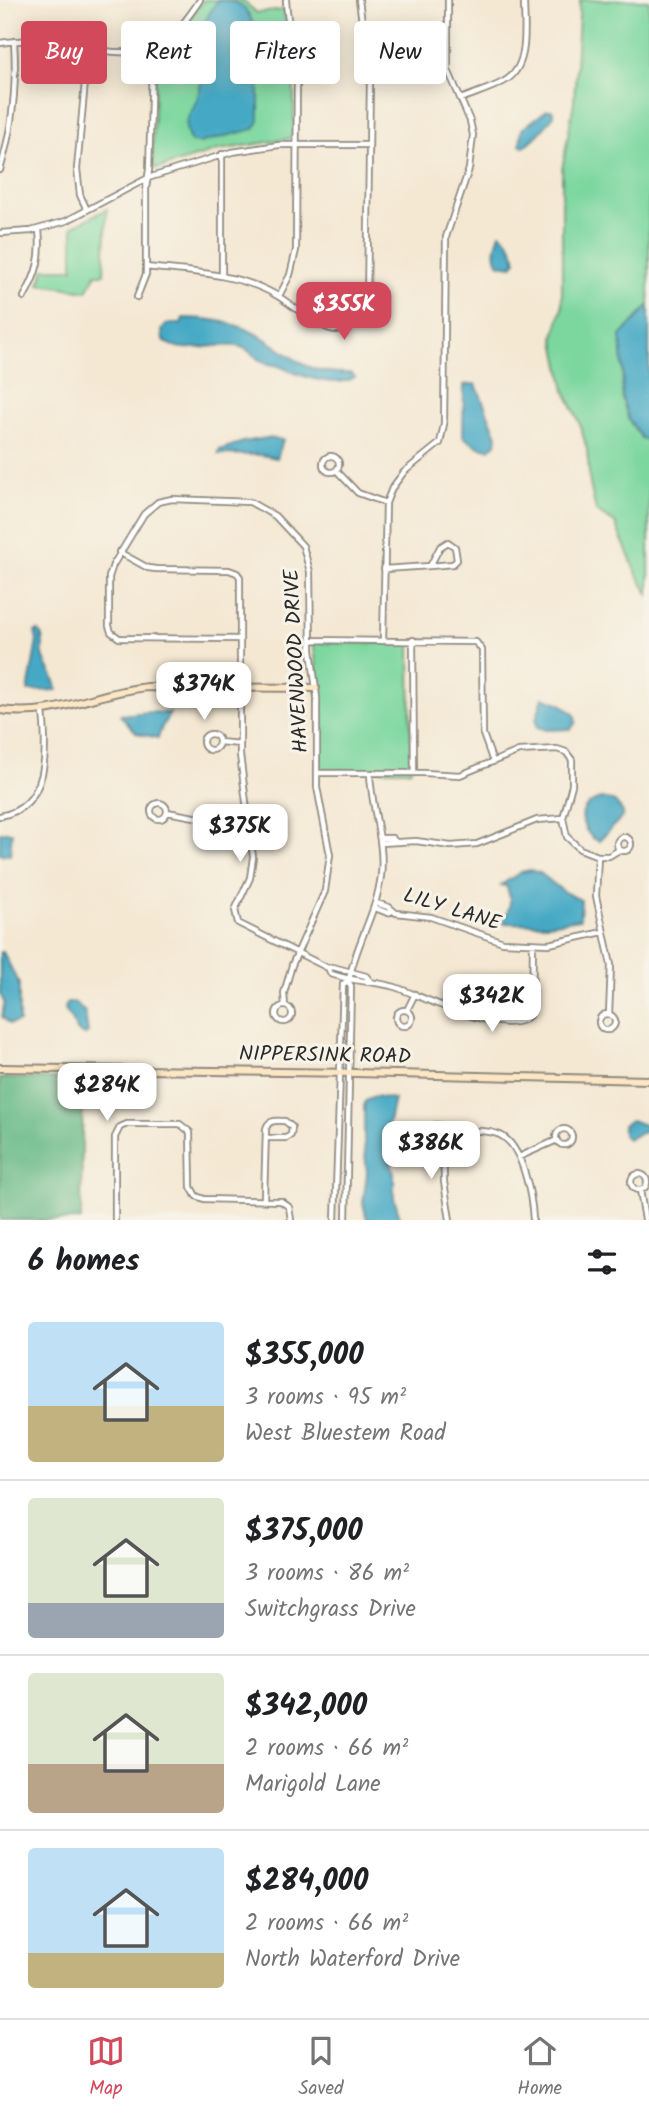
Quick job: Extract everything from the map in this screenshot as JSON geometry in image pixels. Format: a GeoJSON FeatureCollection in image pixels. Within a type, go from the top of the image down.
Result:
{"type":"FeatureCollection","features":[{"type":"Feature","properties":{"kind":"street"},"geometry":{"type":"LineString","coordinates":[[279,296],[290,275],[296,250],[297,73],[286,0]]}},
{"type":"Feature","properties":{"kind":"street"},"geometry":{"type":"LineString","coordinates":[[146,267],[222,276],[258,286],[279,296],[330,329],[347,328],[358,321],[367,304],[370,80],[359,0]]}},
{"type":"Feature","properties":{"kind":"street"},"geometry":{"type":"LineString","coordinates":[[383,640],[386,503],[391,488],[404,472],[440,443],[444,424],[446,237],[473,148],[470,121],[449,70],[448,0]]}},
{"type":"Feature","properties":{"kind":"street"},"geometry":{"type":"LineString","coordinates":[[461,99],[505,81],[519,66],[523,54],[524,0]]}},
{"type":"Feature","properties":{"kind":"street"},"geometry":{"type":"LineString","coordinates":[[183,21],[198,1]]}},
{"type":"Feature","properties":{"kind":"street"},"geometry":{"type":"LineString","coordinates":[[0,170],[12,125],[16,75],[14,41]]}},
{"type":"Feature","properties":{"kind":"street"},"geometry":{"type":"LineString","coordinates":[[0,43],[21,41]]}},
{"type":"Feature","properties":{"kind":"street"},"geometry":{"type":"LineString","coordinates":[[85,84],[77,169],[80,195],[87,209]]}},
{"type":"Feature","properties":{"kind":"street"},"geometry":{"type":"LineString","coordinates":[[137,297],[146,267],[146,188],[151,84]]}},
{"type":"Feature","properties":{"kind":"street"},"geometry":{"type":"LineString","coordinates":[[0,233],[39,229],[66,221],[148,178],[222,154],[266,146],[297,144],[369,145]]}},
{"type":"Feature","properties":{"kind":"street"},"geometry":{"type":"LineString","coordinates":[[222,154],[222,276]]}},
{"type":"Feature","properties":{"kind":"street"},"geometry":{"type":"LineString","coordinates":[[23,297],[38,270],[39,229]]}},
{"type":"Feature","properties":{"kind":"street"},"geometry":{"type":"LineString","coordinates":[[336,470],[358,494],[386,503]]}},
{"type":"Feature","properties":{"kind":"street","name":"HAVENWOOD DRIVE"},"geometry":{"type":"LineString","coordinates":[[240,639],[115,636],[109,626],[109,577],[119,552],[152,506],[164,500],[233,499],[258,505],[275,516],[303,546],[310,572],[311,640],[316,688],[317,788],[329,845],[328,880],[320,906],[286,982],[285,1006]]}},
{"type":"Feature","properties":{"kind":"street"},"geometry":{"type":"LineString","coordinates":[[384,569],[430,566],[453,564],[457,560],[452,543],[443,544],[430,566]]}},
{"type":"Feature","properties":{"kind":"street"},"geometry":{"type":"LineString","coordinates":[[119,552],[148,568],[229,570],[237,573],[241,581],[240,744],[253,847],[250,878],[235,910],[236,919],[244,927],[328,968],[366,976],[370,981],[486,1022],[524,1021],[531,1011],[533,944]]}},
{"type":"Feature","properties":{"kind":"street"},"geometry":{"type":"LineString","coordinates":[[311,640],[471,640],[480,645],[483,734],[493,762]]}},
{"type":"Feature","properties":{"kind":"street"},"geometry":{"type":"LineString","coordinates":[[413,640],[414,773]]}},
{"type":"Feature","properties":{"kind":"street"},"geometry":{"type":"LineString","coordinates":[[0,710],[43,711],[65,708],[122,689],[148,687],[316,688]]}},
{"type":"Feature","properties":{"kind":"street"},"geometry":{"type":"LineString","coordinates":[[0,816],[24,805],[38,787],[46,746],[43,711]]}},
{"type":"Feature","properties":{"kind":"street"},"geometry":{"type":"LineString","coordinates":[[219,742],[240,744]]}},
{"type":"Feature","properties":{"kind":"street"},"geometry":{"type":"LineString","coordinates":[[317,773],[460,775],[528,749],[557,749],[570,754],[572,760],[572,785],[564,818],[567,837],[580,849],[598,856],[609,856],[619,850]]}},
{"type":"Feature","properties":{"kind":"street"},"geometry":{"type":"LineString","coordinates":[[346,1220],[350,972],[375,906],[381,873],[381,841],[370,793],[370,773]]}},
{"type":"Feature","properties":{"kind":"street"},"geometry":{"type":"LineString","coordinates":[[167,813],[211,820],[248,818]]}},
{"type":"Feature","properties":{"kind":"street"},"geometry":{"type":"LineString","coordinates":[[381,841],[392,838],[395,841],[450,846],[477,844],[537,820],[564,818]]}},
{"type":"Feature","properties":{"kind":"street"},"geometry":{"type":"LineString","coordinates":[[598,856],[596,896],[611,965],[609,1014]]}},
{"type":"Feature","properties":{"kind":"street","name":"LILY LANE"},"geometry":{"type":"LineString","coordinates":[[375,906],[430,916],[495,941],[533,944],[558,942],[603,932]]}},
{"type":"Feature","properties":{"kind":"street"},"geometry":{"type":"LineString","coordinates":[[328,968],[331,974],[349,982],[370,981]]}},
{"type":"Feature","properties":{"kind":"street"},"geometry":{"type":"LineString","coordinates":[[335,1220],[343,984],[349,982]]}},
{"type":"Feature","properties":{"kind":"street"},"geometry":{"type":"LineString","coordinates":[[407,1010],[415,995]]}},
{"type":"Feature","properties":{"kind":"street","name":"NIPPERSINK ROAD"},"geometry":{"type":"LineString","coordinates":[[0,1068],[649,1080]]}},
{"type":"Feature","properties":{"kind":"street"},"geometry":{"type":"LineString","coordinates":[[264,1199],[266,1135],[268,1123],[285,1121],[292,1127],[291,1135],[286,1138],[266,1135]]}},
{"type":"Feature","properties":{"kind":"street"},"geometry":{"type":"LineString","coordinates":[[115,1220],[115,1137],[120,1127],[127,1124],[180,1124],[190,1132],[191,1186],[196,1196],[204,1199],[264,1199],[286,1204],[291,1212],[291,1220]]}},
{"type":"Feature","properties":{"kind":"street"},"geometry":{"type":"LineString","coordinates":[[443,1139],[433,1141],[429,1137],[429,1129],[433,1125],[439,1125],[445,1132],[499,1134],[510,1143],[519,1157],[532,1202],[533,1220]]}},
{"type":"Feature","properties":{"kind":"street"},"geometry":{"type":"LineString","coordinates":[[445,1132],[444,1182],[450,1220]]}},
{"type":"Feature","properties":{"kind":"street"},"geometry":{"type":"LineString","coordinates":[[519,1157],[557,1140]]}},
{"type":"Feature","properties":{"kind":"street"},"geometry":{"type":"LineString","coordinates":[[640,1190],[645,1220]]}},
{"type":"Feature","properties":{"kind":"green space"},"geometry":{"type":"Polygon","coordinates":[[[204,0],[242,0],[257,13],[284,10],[286,21],[230,21],[230,84],[294,84],[294,132],[291,138],[219,150],[156,169],[152,163],[155,84],[216,84],[216,21],[187,21],[204,0]]]}},
{"type":"Feature","properties":{"kind":"green space"},"geometry":{"type":"Polygon","coordinates":[[[580,0],[649,0],[649,305],[621,336],[622,398],[629,420],[642,439],[649,440],[649,595],[615,523],[596,511],[587,449],[579,421],[565,391],[554,336],[562,308],[562,170],[574,102],[580,0]]]}},
{"type":"Feature","properties":{"kind":"green space"},"geometry":{"type":"Polygon","coordinates":[[[107,209],[104,274],[96,274],[87,291],[39,284],[45,269],[73,269],[73,226],[107,209]]]}},
{"type":"Feature","properties":{"kind":"green space"},"geometry":{"type":"Polygon","coordinates":[[[313,643],[410,643],[411,770],[320,770],[320,688],[313,643]]]}},
{"type":"Feature","properties":{"kind":"green space"},"geometry":{"type":"Polygon","coordinates":[[[0,1078],[83,1079],[81,1220],[0,1220],[0,1078]]]}},
{"type":"Feature","properties":{"kind":"water"},"geometry":{"type":"Polygon","coordinates":[[[218,0],[230,1],[244,9],[252,20],[230,21],[230,84],[258,84],[259,121],[254,129],[199,143],[191,142],[186,122],[196,102],[200,84],[216,84],[216,21],[206,21],[218,0]]]}},
{"type":"Feature","properties":{"kind":"water"},"geometry":{"type":"Polygon","coordinates":[[[547,110],[552,110],[554,115],[548,124],[523,147],[520,145],[522,129],[547,110]]]}},
{"type":"Feature","properties":{"kind":"water"},"geometry":{"type":"Polygon","coordinates":[[[500,233],[509,242],[514,254],[516,261],[512,266],[499,264],[497,260],[496,248],[500,233]]]}},
{"type":"Feature","properties":{"kind":"water"},"geometry":{"type":"Polygon","coordinates":[[[649,305],[649,440],[642,439],[629,420],[622,398],[621,336],[649,305]]]}},
{"type":"Feature","properties":{"kind":"water"},"geometry":{"type":"Polygon","coordinates":[[[183,318],[216,321],[240,327],[263,337],[306,365],[333,373],[351,373],[355,377],[338,382],[317,380],[265,363],[241,347],[221,345],[181,348],[163,340],[162,330],[166,324],[181,324],[183,318]]]}},
{"type":"Feature","properties":{"kind":"water"},"geometry":{"type":"Polygon","coordinates":[[[476,384],[497,436],[496,444],[489,449],[479,447],[463,437],[464,385],[476,384]]]}},
{"type":"Feature","properties":{"kind":"water"},"geometry":{"type":"Polygon","coordinates":[[[267,438],[283,440],[277,458],[218,454],[219,450],[243,442],[267,438]]]}},
{"type":"Feature","properties":{"kind":"water"},"geometry":{"type":"Polygon","coordinates":[[[39,631],[43,640],[44,660],[55,680],[57,690],[28,691],[37,641],[35,632],[39,631]]]}},
{"type":"Feature","properties":{"kind":"water"},"geometry":{"type":"Polygon","coordinates":[[[543,697],[561,704],[574,714],[576,722],[571,729],[547,730],[537,727],[536,719],[543,697]]]}},
{"type":"Feature","properties":{"kind":"water"},"geometry":{"type":"Polygon","coordinates":[[[170,713],[158,738],[137,733],[120,715],[170,713]]]}},
{"type":"Feature","properties":{"kind":"water"},"geometry":{"type":"Polygon","coordinates":[[[602,798],[615,802],[623,812],[622,817],[599,841],[586,830],[582,817],[586,807],[602,798]]]}},
{"type":"Feature","properties":{"kind":"water"},"geometry":{"type":"Polygon","coordinates":[[[0,832],[12,832],[10,855],[0,854],[0,832]]]}},
{"type":"Feature","properties":{"kind":"water"},"geometry":{"type":"Polygon","coordinates":[[[530,870],[540,873],[564,892],[581,900],[580,919],[548,924],[504,923],[510,899],[506,886],[501,885],[521,872],[530,870]]]}},
{"type":"Feature","properties":{"kind":"water"},"geometry":{"type":"Polygon","coordinates":[[[0,952],[3,952],[19,984],[19,1022],[10,1024],[2,1017],[4,1003],[0,993],[0,952]]]}},
{"type":"Feature","properties":{"kind":"water"},"geometry":{"type":"Polygon","coordinates":[[[74,1002],[85,1012],[88,1033],[85,1035],[78,1032],[65,1009],[67,1003],[74,1002]]]}},
{"type":"Feature","properties":{"kind":"water"},"geometry":{"type":"Polygon","coordinates":[[[375,1096],[394,1099],[385,1140],[394,1174],[394,1198],[401,1220],[367,1220],[363,1203],[367,1173],[364,1103],[375,1096]]]}},
{"type":"Feature","properties":{"kind":"water"},"geometry":{"type":"Polygon","coordinates":[[[631,1120],[649,1127],[649,1133],[643,1132],[627,1139],[623,1135],[623,1125],[631,1120]]]}}]}
